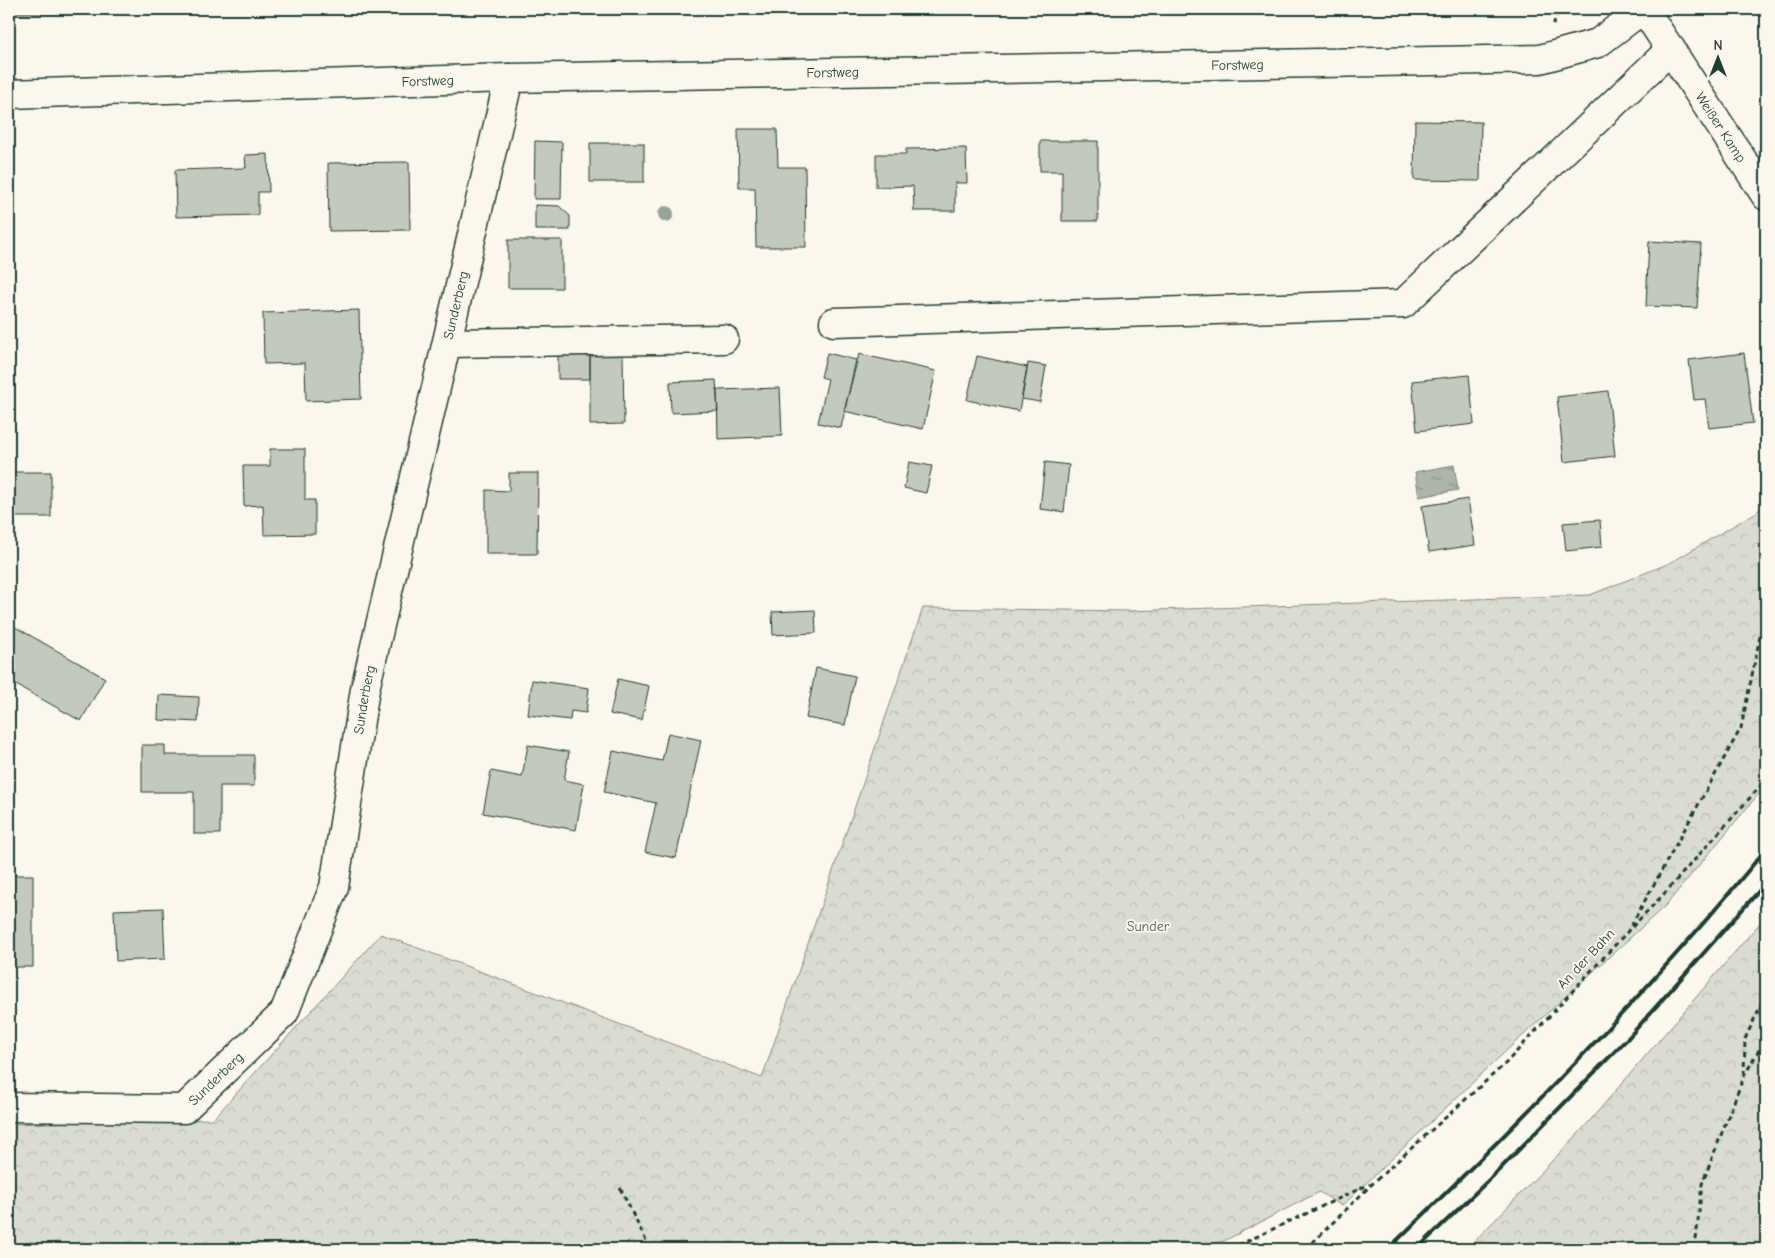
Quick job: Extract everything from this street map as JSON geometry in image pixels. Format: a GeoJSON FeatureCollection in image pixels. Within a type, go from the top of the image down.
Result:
{"type":"FeatureCollection","features":[{"type":"Feature","properties":{"kind":"street","name":"Weißer Kamp"},"geometry":{"type":"LineString","coordinates":[[1644,9],[1766,196]]}},
{"type":"Feature","properties":{"kind":"street","name":"Forstweg"},"geometry":{"type":"LineString","coordinates":[[9,94],[509,78],[1540,59],[1598,44],[1644,9]]}},
{"type":"Feature","properties":{"kind":"street"},"geometry":{"type":"LineString","coordinates":[[834,322],[1402,304],[1671,49]]}},
{"type":"Feature","properties":{"kind":"street","name":"Sunderberg"},"geometry":{"type":"LineString","coordinates":[[9,1107],[184,1109],[284,1013],[334,887],[366,689],[509,78]]}},
{"type":"Feature","properties":{"kind":"street"},"geometry":{"type":"LineString","coordinates":[[447,343],[724,339]]}},
{"type":"Feature","properties":{"kind":"path","name":"An der Bahn"},"geometry":{"type":"LineString","coordinates":[[1306,1249],[1374,1182],[1506,1063],[1628,931],[1741,728],[1766,608]]}},
{"type":"Feature","properties":{"kind":"path"},"geometry":{"type":"LineString","coordinates":[[1628,931],[1766,780]]}},
{"type":"Feature","properties":{"kind":"path"},"geometry":{"type":"LineString","coordinates":[[1744,1076],[1745,1039],[1766,994]]}},
{"type":"Feature","properties":{"kind":"path"},"geometry":{"type":"LineString","coordinates":[[1695,1249],[1702,1184],[1744,1076],[1766,1038]]}},
{"type":"Feature","properties":{"kind":"path"},"geometry":{"type":"LineString","coordinates":[[1230,1249],[1374,1182]]}},
{"type":"Feature","properties":{"kind":"path"},"geometry":{"type":"LineString","coordinates":[[620,1188],[650,1249]]}},
{"type":"Feature","properties":{"kind":"green space","name":"Sunder"},"geometry":{"type":"Polygon","coordinates":[[[1766,504],[1766,785],[1666,905],[1507,1050],[1342,1206],[1319,1192],[1224,1241],[1192,1249],[9,1249],[9,1124],[213,1119],[381,934],[762,1078],[923,608],[1127,611],[1590,595],[1670,563],[1755,513],[1766,504]]]}},
{"type":"Feature","properties":{"kind":"green space"},"geometry":{"type":"Polygon","coordinates":[[[1766,916],[1766,1249],[1467,1249],[1581,1131],[1766,916]]]}},
{"type":"Feature","properties":{"kind":"water"},"geometry":{"type":"Polygon","coordinates":[[[1454,465],[1458,490],[1419,497],[1415,472],[1454,465]]]}},
{"type":"Feature","properties":{"kind":"building"},"geometry":{"type":"Polygon","coordinates":[[[9,9],[57,9],[57,13],[9,13],[9,9]]]}},
{"type":"Feature","properties":{"kind":"building"},"geometry":{"type":"Polygon","coordinates":[[[1035,9],[1161,9],[1035,10],[1035,9]]]}},
{"type":"Feature","properties":{"kind":"building"},"geometry":{"type":"Polygon","coordinates":[[[1415,121],[1481,122],[1480,181],[1414,180],[1415,121]]]}},
{"type":"Feature","properties":{"kind":"building"},"geometry":{"type":"Polygon","coordinates":[[[738,129],[777,129],[778,167],[805,167],[806,247],[756,247],[755,188],[739,188],[738,129]]]}},
{"type":"Feature","properties":{"kind":"building"},"geometry":{"type":"Polygon","coordinates":[[[535,141],[562,142],[561,199],[534,199],[535,141]]]}},
{"type":"Feature","properties":{"kind":"building"},"geometry":{"type":"Polygon","coordinates":[[[1040,141],[1098,141],[1098,221],[1062,221],[1062,171],[1040,171],[1040,141]]]}},
{"type":"Feature","properties":{"kind":"building"},"geometry":{"type":"Polygon","coordinates":[[[590,143],[644,143],[644,182],[590,182],[590,143]]]}},
{"type":"Feature","properties":{"kind":"building"},"geometry":{"type":"Polygon","coordinates":[[[966,148],[967,183],[955,183],[955,211],[914,211],[913,186],[876,187],[876,154],[906,154],[906,149],[966,148]]]}},
{"type":"Feature","properties":{"kind":"building"},"geometry":{"type":"Polygon","coordinates":[[[268,154],[269,192],[258,192],[258,215],[176,217],[175,170],[246,168],[245,155],[268,154]]]}},
{"type":"Feature","properties":{"kind":"building"},"geometry":{"type":"Polygon","coordinates":[[[409,162],[410,230],[329,231],[328,163],[409,162]]]}},
{"type":"Feature","properties":{"kind":"building"},"geometry":{"type":"Polygon","coordinates":[[[535,205],[559,206],[570,216],[570,230],[535,230],[535,205]]]}},
{"type":"Feature","properties":{"kind":"building"},"geometry":{"type":"Polygon","coordinates":[[[508,240],[562,240],[562,288],[508,288],[508,240]]]}},
{"type":"Feature","properties":{"kind":"building"},"geometry":{"type":"Polygon","coordinates":[[[1649,241],[1701,244],[1697,308],[1646,306],[1649,241]]]}},
{"type":"Feature","properties":{"kind":"building"},"geometry":{"type":"Polygon","coordinates":[[[359,310],[361,399],[306,401],[305,363],[264,364],[263,313],[359,310]]]}},
{"type":"Feature","properties":{"kind":"building"},"geometry":{"type":"Polygon","coordinates":[[[827,353],[856,360],[841,428],[818,423],[828,379],[821,377],[827,353]]]}},
{"type":"Feature","properties":{"kind":"building"},"geometry":{"type":"Polygon","coordinates":[[[1744,353],[1753,423],[1709,428],[1705,399],[1694,400],[1689,360],[1744,353]]]}},
{"type":"Feature","properties":{"kind":"building"},"geometry":{"type":"Polygon","coordinates":[[[558,354],[590,354],[590,379],[558,379],[558,354]]]}},
{"type":"Feature","properties":{"kind":"building"},"geometry":{"type":"Polygon","coordinates":[[[590,354],[623,354],[624,424],[590,425],[590,354]]]}},
{"type":"Feature","properties":{"kind":"building"},"geometry":{"type":"Polygon","coordinates":[[[859,354],[936,371],[923,429],[844,411],[859,354]]]}},
{"type":"Feature","properties":{"kind":"building"},"geometry":{"type":"Polygon","coordinates":[[[977,356],[1027,367],[1019,411],[967,400],[977,356]]]}},
{"type":"Feature","properties":{"kind":"building"},"geometry":{"type":"Polygon","coordinates":[[[1028,363],[1046,366],[1040,402],[1022,399],[1028,363]]]}},
{"type":"Feature","properties":{"kind":"building"},"geometry":{"type":"Polygon","coordinates":[[[1469,375],[1474,424],[1417,431],[1412,381],[1469,375]]]}},
{"type":"Feature","properties":{"kind":"building"},"geometry":{"type":"Polygon","coordinates":[[[716,380],[718,411],[671,413],[670,382],[716,380]]]}},
{"type":"Feature","properties":{"kind":"building"},"geometry":{"type":"Polygon","coordinates":[[[780,388],[782,436],[718,439],[717,390],[780,388]]]}},
{"type":"Feature","properties":{"kind":"building"},"geometry":{"type":"Polygon","coordinates":[[[1608,391],[1615,456],[1564,462],[1557,397],[1608,391]]]}},
{"type":"Feature","properties":{"kind":"building"},"geometry":{"type":"Polygon","coordinates":[[[270,449],[305,449],[305,500],[315,500],[315,534],[264,535],[263,505],[244,506],[243,466],[270,466],[270,449]]]}},
{"type":"Feature","properties":{"kind":"building"},"geometry":{"type":"Polygon","coordinates":[[[909,462],[932,466],[926,493],[904,488],[909,462]]]}},
{"type":"Feature","properties":{"kind":"building"},"geometry":{"type":"Polygon","coordinates":[[[1045,462],[1069,465],[1064,512],[1040,509],[1045,462]]]}},
{"type":"Feature","properties":{"kind":"building"},"geometry":{"type":"Polygon","coordinates":[[[9,472],[51,472],[51,517],[9,517],[9,472]]]}},
{"type":"Feature","properties":{"kind":"building"},"geometry":{"type":"Polygon","coordinates":[[[509,473],[538,473],[537,554],[486,554],[486,490],[509,491],[509,473]]]}},
{"type":"Feature","properties":{"kind":"building"},"geometry":{"type":"Polygon","coordinates":[[[1468,499],[1475,545],[1429,552],[1422,506],[1468,499]]]}},
{"type":"Feature","properties":{"kind":"building"},"geometry":{"type":"Polygon","coordinates":[[[1600,520],[1602,547],[1566,551],[1563,523],[1600,520]]]}},
{"type":"Feature","properties":{"kind":"building"},"geometry":{"type":"Polygon","coordinates":[[[815,610],[816,633],[773,635],[772,612],[815,610]]]}},
{"type":"Feature","properties":{"kind":"building"},"geometry":{"type":"Polygon","coordinates":[[[10,624],[105,678],[81,721],[9,681],[10,624]]]}},
{"type":"Feature","properties":{"kind":"building"},"geometry":{"type":"Polygon","coordinates":[[[816,668],[855,676],[845,725],[806,718],[816,668]]]}},
{"type":"Feature","properties":{"kind":"building"},"geometry":{"type":"Polygon","coordinates":[[[618,679],[649,686],[642,720],[610,714],[618,679]]]}},
{"type":"Feature","properties":{"kind":"building"},"geometry":{"type":"Polygon","coordinates":[[[532,680],[589,688],[586,713],[571,711],[570,720],[528,715],[532,680]]]}},
{"type":"Feature","properties":{"kind":"building"},"geometry":{"type":"Polygon","coordinates":[[[159,695],[199,697],[198,722],[158,720],[159,695]]]}},
{"type":"Feature","properties":{"kind":"building"},"geometry":{"type":"Polygon","coordinates":[[[668,733],[701,740],[676,858],[645,852],[656,803],[604,792],[613,751],[662,761],[668,733]]]}},
{"type":"Feature","properties":{"kind":"building"},"geometry":{"type":"Polygon","coordinates":[[[142,745],[165,745],[165,755],[254,755],[254,786],[220,786],[220,834],[194,834],[194,792],[142,792],[142,745]]]}},
{"type":"Feature","properties":{"kind":"building"},"geometry":{"type":"Polygon","coordinates":[[[528,745],[569,752],[564,780],[584,784],[576,830],[483,813],[491,771],[522,777],[528,745]]]}},
{"type":"Feature","properties":{"kind":"building"},"geometry":{"type":"Polygon","coordinates":[[[9,875],[33,875],[33,967],[9,967],[9,875]]]}},
{"type":"Feature","properties":{"kind":"building"},"geometry":{"type":"Polygon","coordinates":[[[163,908],[165,959],[116,961],[114,910],[163,908]]]}},
{"type":"Feature","properties":{"kind":"railway"},"geometry":{"type":"LineString","coordinates":[[1388,1249],[1583,1055],[1677,954],[1766,849]]}},
{"type":"Feature","properties":{"kind":"railway"},"geometry":{"type":"LineString","coordinates":[[1417,1249],[1495,1174],[1629,1037],[1766,883]]}}]}
